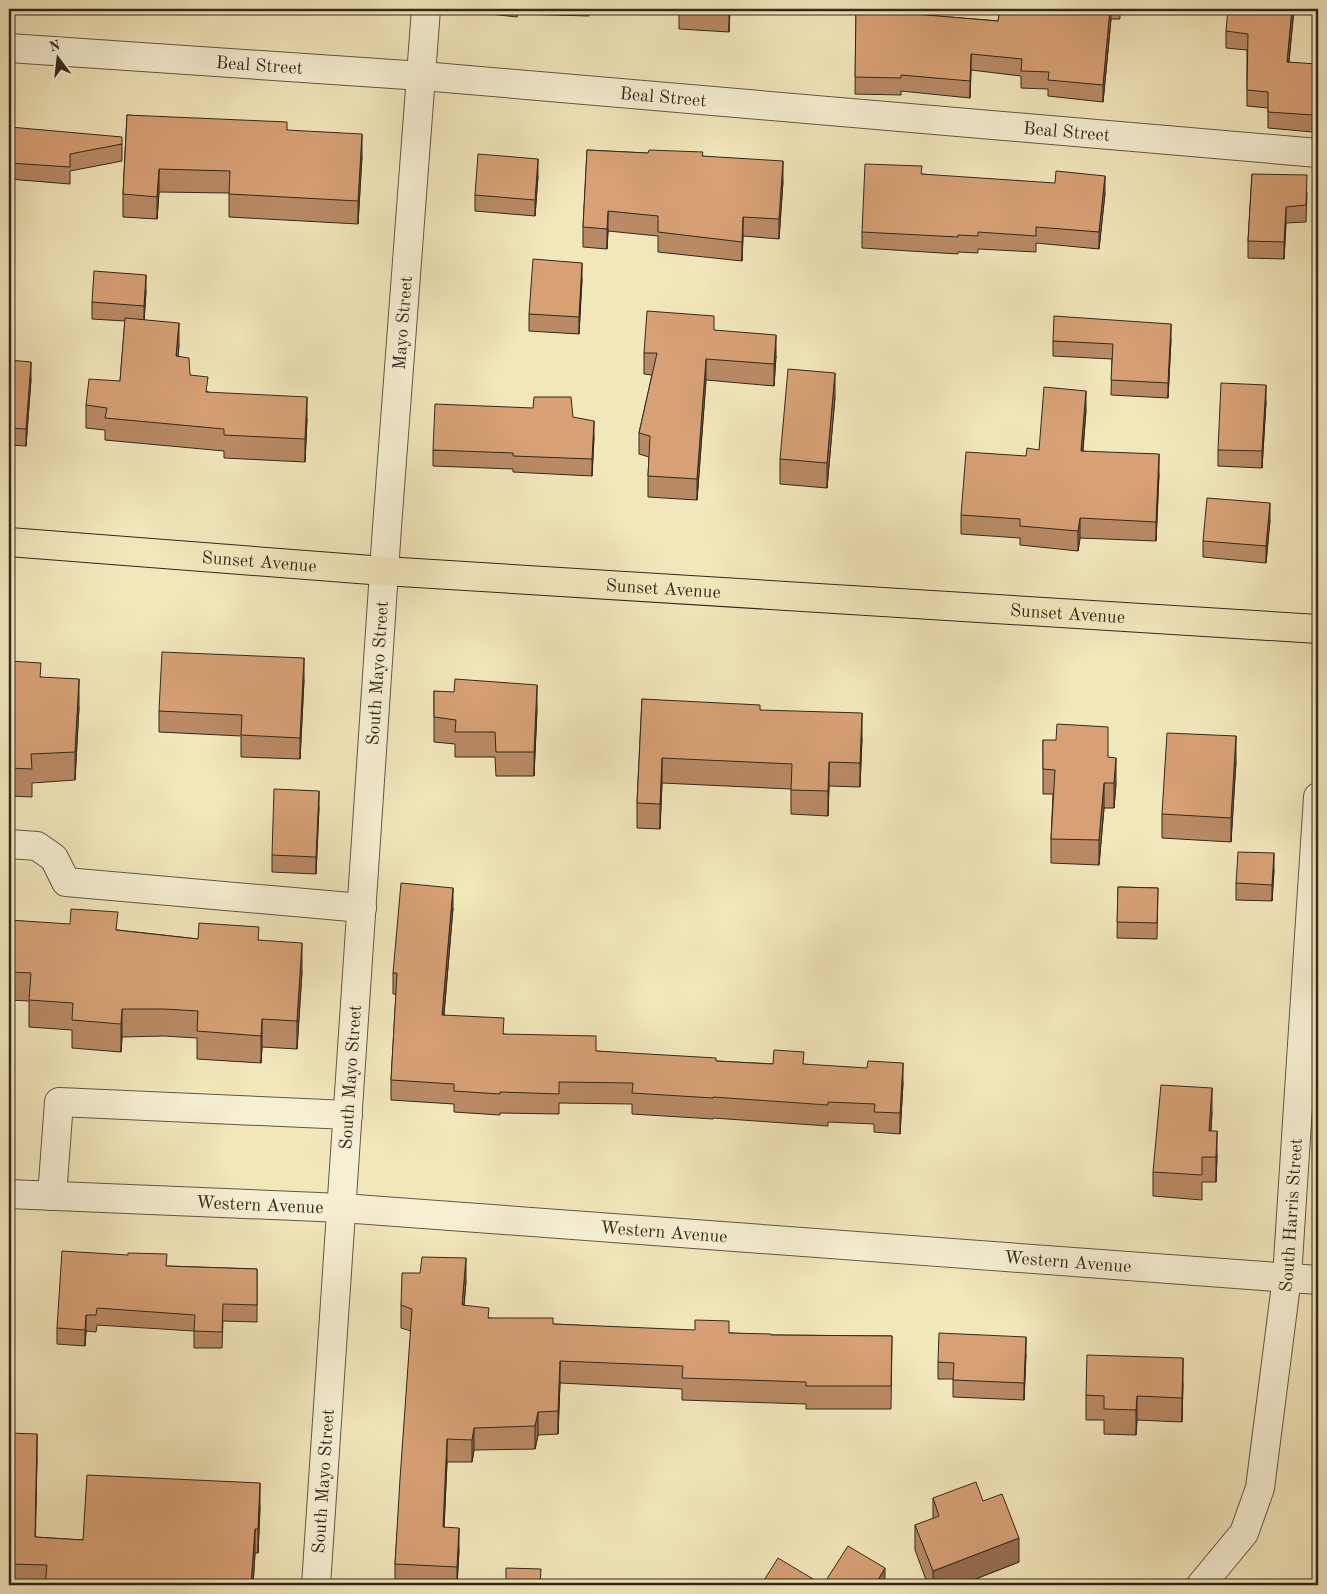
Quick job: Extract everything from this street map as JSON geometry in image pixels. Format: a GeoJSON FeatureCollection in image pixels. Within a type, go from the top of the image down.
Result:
{"type":"FeatureCollection","features":[{"type":"Feature","properties":{"kind":"main road","name":"Sunset Avenue"},"geometry":{"type":"LineString","coordinates":[[9,542],[384,571],[1318,629]]}},
{"type":"Feature","properties":{"kind":"street","name":"Mayo Street"},"geometry":{"type":"LineString","coordinates":[[384,571],[426,9]]}},
{"type":"Feature","properties":{"kind":"street","name":"Beal Street"},"geometry":{"type":"LineString","coordinates":[[9,48],[422,76],[1318,153]]}},
{"type":"Feature","properties":{"kind":"street","name":"South Mayo Street"},"geometry":{"type":"LineString","coordinates":[[316,1585],[384,571]]}},
{"type":"Feature","properties":{"kind":"street","name":"South Harris Street"},"geometry":{"type":"LineString","coordinates":[[1202,1585],[1244,1532],[1260,1488],[1287,1277],[1318,797]]}},
{"type":"Feature","properties":{"kind":"street"},"geometry":{"type":"LineString","coordinates":[[9,844],[37,846],[54,858],[66,882],[362,908]]}},
{"type":"Feature","properties":{"kind":"street"},"geometry":{"type":"LineString","coordinates":[[52,1196],[59,1102],[348,1115]]}},
{"type":"Feature","properties":{"kind":"street","name":"Western Avenue"},"geometry":{"type":"LineString","coordinates":[[9,1194],[342,1208],[1318,1280]]}},
{"type":"Feature","properties":{"kind":"building"},"geometry":{"type":"Polygon","coordinates":[[[729,9],[729,13],[679,10],[729,9]]]}},
{"type":"Feature","properties":{"kind":"building"},"geometry":{"type":"Polygon","coordinates":[[[1000,9],[1110,9],[1103,85],[1048,80],[1049,72],[1021,71],[1022,59],[971,54],[970,81],[901,75],[901,78],[855,77],[856,10],[902,11],[902,13],[998,21],[1000,9]]]}},
{"type":"Feature","properties":{"kind":"building"},"geometry":{"type":"Polygon","coordinates":[[[1228,9],[1292,9],[1287,62],[1317,64],[1313,115],[1268,112],[1268,92],[1247,90],[1248,34],[1226,31],[1228,9]]]}},
{"type":"Feature","properties":{"kind":"building"},"geometry":{"type":"Polygon","coordinates":[[[127,115],[287,122],[287,130],[362,134],[358,201],[229,194],[230,171],[159,169],[157,197],[123,194],[127,115]]]}},
{"type":"Feature","properties":{"kind":"building"},"geometry":{"type":"Polygon","coordinates":[[[10,127],[122,137],[122,144],[70,154],[70,167],[9,163],[10,127]]]}},
{"type":"Feature","properties":{"kind":"building"},"geometry":{"type":"Polygon","coordinates":[[[587,150],[648,153],[649,150],[703,152],[702,156],[783,161],[779,219],[743,217],[742,242],[658,232],[658,216],[608,211],[607,229],[583,227],[587,150]]]}},
{"type":"Feature","properties":{"kind":"building"},"geometry":{"type":"Polygon","coordinates":[[[478,154],[538,159],[535,200],[475,195],[478,154]]]}},
{"type":"Feature","properties":{"kind":"building"},"geometry":{"type":"Polygon","coordinates":[[[865,164],[922,166],[921,174],[1055,183],[1056,171],[1105,176],[1099,232],[1036,227],[1036,236],[978,232],[978,236],[958,235],[958,237],[862,232],[865,164]]]}},
{"type":"Feature","properties":{"kind":"building"},"geometry":{"type":"Polygon","coordinates":[[[1252,174],[1307,175],[1306,205],[1286,207],[1284,242],[1248,241],[1252,174]]]}},
{"type":"Feature","properties":{"kind":"building"},"geometry":{"type":"Polygon","coordinates":[[[533,259],[582,263],[579,317],[529,314],[533,259]]]}},
{"type":"Feature","properties":{"kind":"building"},"geometry":{"type":"Polygon","coordinates":[[[94,271],[146,275],[144,306],[92,302],[94,271]]]}},
{"type":"Feature","properties":{"kind":"building"},"geometry":{"type":"Polygon","coordinates":[[[647,311],[714,316],[714,330],[776,335],[774,364],[706,359],[697,479],[648,476],[650,436],[639,433],[657,353],[644,353],[647,311]]]}},
{"type":"Feature","properties":{"kind":"building"},"geometry":{"type":"Polygon","coordinates":[[[1054,316],[1171,324],[1168,383],[1111,380],[1113,344],[1053,341],[1054,316]]]}},
{"type":"Feature","properties":{"kind":"building"},"geometry":{"type":"Polygon","coordinates":[[[125,318],[179,323],[176,356],[189,358],[190,375],[208,377],[206,392],[307,397],[305,439],[224,435],[224,429],[105,418],[107,408],[86,405],[89,379],[120,381],[125,318]]]}},
{"type":"Feature","properties":{"kind":"building"},"geometry":{"type":"Polygon","coordinates":[[[9,360],[31,362],[26,429],[9,428],[9,360]]]}},
{"type":"Feature","properties":{"kind":"building"},"geometry":{"type":"Polygon","coordinates":[[[788,369],[835,373],[827,463],[780,459],[788,369]]]}},
{"type":"Feature","properties":{"kind":"building"},"geometry":{"type":"Polygon","coordinates":[[[1221,383],[1266,385],[1262,451],[1218,450],[1221,383]]]}},
{"type":"Feature","properties":{"kind":"building"},"geometry":{"type":"Polygon","coordinates":[[[1044,387],[1086,391],[1081,451],[1159,454],[1156,522],[1080,518],[1078,531],[1020,526],[1020,519],[961,515],[966,452],[1026,456],[1027,448],[1039,450],[1044,387]]]}},
{"type":"Feature","properties":{"kind":"building"},"geometry":{"type":"Polygon","coordinates":[[[534,397],[571,397],[573,417],[594,421],[592,459],[513,456],[513,453],[433,450],[435,404],[533,408],[534,397]]]}},
{"type":"Feature","properties":{"kind":"building"},"geometry":{"type":"Polygon","coordinates":[[[1207,498],[1270,503],[1266,546],[1203,541],[1207,498]]]}},
{"type":"Feature","properties":{"kind":"building"},"geometry":{"type":"Polygon","coordinates":[[[162,652],[304,658],[300,738],[241,735],[242,715],[159,711],[162,652]]]}},
{"type":"Feature","properties":{"kind":"building"},"geometry":{"type":"Polygon","coordinates":[[[9,661],[41,663],[40,677],[79,679],[75,752],[31,754],[32,769],[9,768],[9,661]]]}},
{"type":"Feature","properties":{"kind":"building"},"geometry":{"type":"Polygon","coordinates":[[[455,679],[537,685],[534,752],[496,752],[495,732],[455,732],[456,720],[434,717],[434,691],[454,692],[455,679]]]}},
{"type":"Feature","properties":{"kind":"building"},"geometry":{"type":"Polygon","coordinates":[[[642,699],[760,705],[760,710],[862,713],[860,763],[829,762],[828,791],[791,790],[792,764],[662,758],[660,804],[637,803],[642,699]]]}},
{"type":"Feature","properties":{"kind":"building"},"geometry":{"type":"Polygon","coordinates":[[[1057,724],[1108,727],[1108,757],[1116,758],[1114,783],[1104,783],[1099,840],[1051,839],[1055,770],[1043,769],[1043,740],[1056,740],[1057,724]]]}},
{"type":"Feature","properties":{"kind":"building"},"geometry":{"type":"Polygon","coordinates":[[[1167,733],[1236,736],[1231,818],[1162,814],[1167,733]]]}},
{"type":"Feature","properties":{"kind":"building"},"geometry":{"type":"Polygon","coordinates":[[[274,789],[319,791],[316,857],[272,855],[274,789]]]}},
{"type":"Feature","properties":{"kind":"building"},"geometry":{"type":"Polygon","coordinates":[[[1238,852],[1274,853],[1272,885],[1236,883],[1238,852]]]}},
{"type":"Feature","properties":{"kind":"building"},"geometry":{"type":"Polygon","coordinates":[[[401,883],[453,888],[442,1015],[504,1018],[503,1034],[596,1036],[596,1051],[716,1058],[716,1061],[773,1064],[774,1050],[804,1052],[803,1064],[867,1068],[868,1061],[903,1063],[900,1113],[874,1112],[875,1104],[828,1102],[828,1105],[632,1093],[633,1083],[559,1082],[559,1094],[500,1092],[500,1094],[454,1091],[454,1084],[391,1080],[397,973],[393,973],[401,883]]]}},
{"type":"Feature","properties":{"kind":"building"},"geometry":{"type":"Polygon","coordinates":[[[1118,887],[1158,888],[1157,923],[1117,922],[1118,887]]]}},
{"type":"Feature","properties":{"kind":"building"},"geometry":{"type":"Polygon","coordinates":[[[71,909],[118,912],[116,930],[198,939],[199,923],[259,927],[258,940],[302,943],[297,1021],[262,1019],[261,1036],[197,1031],[198,1011],[122,1009],[121,1024],[72,1020],[73,1003],[29,1000],[31,973],[9,972],[9,920],[70,924],[71,909]]]}},
{"type":"Feature","properties":{"kind":"building"},"geometry":{"type":"Polygon","coordinates":[[[1161,1085],[1212,1088],[1209,1131],[1217,1131],[1216,1157],[1202,1157],[1202,1175],[1153,1172],[1161,1085]]]}},
{"type":"Feature","properties":{"kind":"building"},"geometry":{"type":"Polygon","coordinates":[[[62,1251],[128,1255],[128,1253],[167,1254],[166,1266],[257,1269],[257,1305],[223,1304],[222,1332],[194,1331],[195,1315],[97,1308],[96,1315],[86,1315],[85,1330],[57,1328],[62,1251]]]}},
{"type":"Feature","properties":{"kind":"building"},"geometry":{"type":"Polygon","coordinates":[[[422,1257],[466,1258],[462,1305],[489,1308],[488,1318],[553,1318],[553,1324],[695,1330],[695,1320],[729,1321],[729,1333],[892,1336],[891,1386],[806,1386],[806,1382],[682,1378],[683,1366],[560,1361],[558,1411],[538,1412],[535,1426],[474,1428],[472,1440],[447,1439],[443,1527],[459,1528],[457,1567],[395,1564],[412,1309],[401,1305],[402,1273],[420,1273],[422,1257]]]}},
{"type":"Feature","properties":{"kind":"building"},"geometry":{"type":"Polygon","coordinates":[[[939,1333],[1026,1337],[1024,1383],[953,1380],[954,1363],[938,1362],[939,1333]]]}},
{"type":"Feature","properties":{"kind":"building"},"geometry":{"type":"Polygon","coordinates":[[[1087,1355],[1183,1358],[1182,1398],[1137,1396],[1136,1410],[1104,1409],[1104,1396],[1086,1395],[1087,1355]]]}},
{"type":"Feature","properties":{"kind":"building"},"geometry":{"type":"Polygon","coordinates":[[[9,1433],[37,1434],[35,1537],[83,1540],[87,1475],[260,1483],[258,1529],[255,1529],[251,1585],[45,1585],[47,1565],[9,1564],[9,1433]]]}},
{"type":"Feature","properties":{"kind":"building"},"geometry":{"type":"Polygon","coordinates":[[[976,1482],[983,1501],[1002,1494],[1019,1538],[933,1571],[915,1525],[939,1516],[933,1498],[976,1482]]]}},
{"type":"Feature","properties":{"kind":"building"},"geometry":{"type":"Polygon","coordinates":[[[848,1546],[885,1568],[875,1585],[823,1585],[848,1546]]]}},
{"type":"Feature","properties":{"kind":"building"},"geometry":{"type":"Polygon","coordinates":[[[778,1558],[823,1585],[761,1585],[778,1558]]]}},
{"type":"Feature","properties":{"kind":"building"},"geometry":{"type":"Polygon","coordinates":[[[506,1568],[541,1569],[540,1585],[506,1585],[506,1568]]]}}]}
